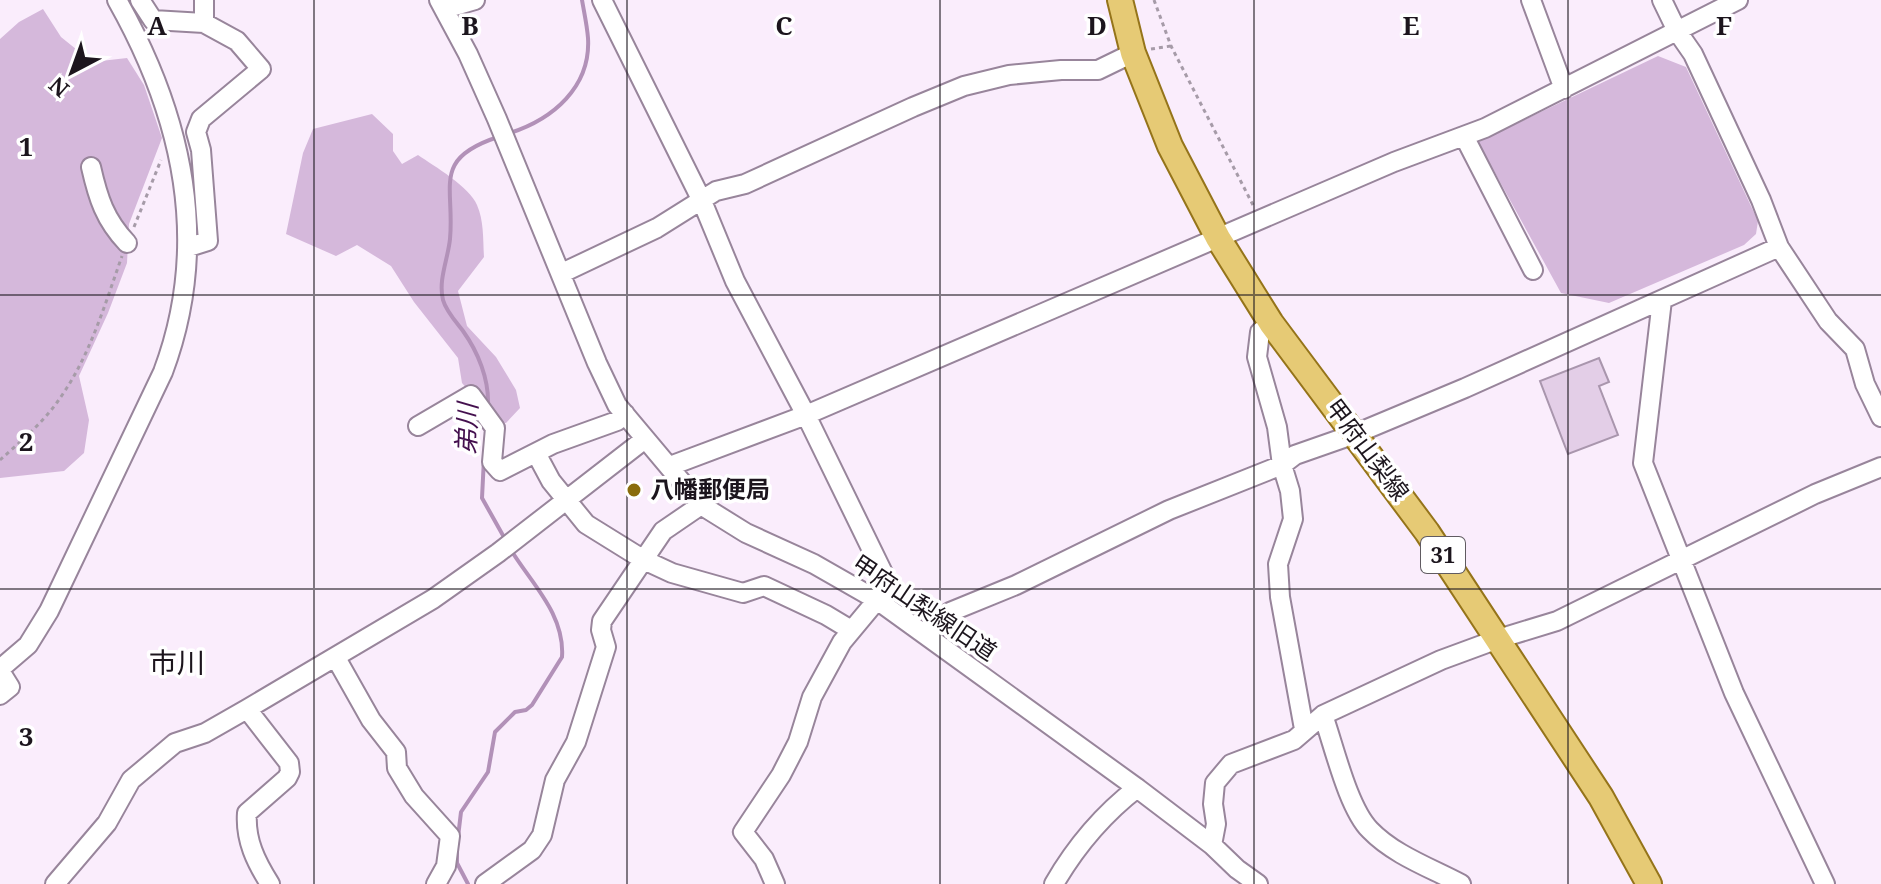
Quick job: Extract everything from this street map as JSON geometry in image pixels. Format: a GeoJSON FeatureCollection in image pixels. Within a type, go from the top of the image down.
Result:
{"type":"FeatureCollection","features":[{"type":"Feature","properties":{"kind":"main road","name":"甲府山梨線"},"geometry":{"type":"LineString","coordinates":[[1120,0],[1133,53],[1170,146],[1218,238],[1271,323],[1427,532],[1601,797],[1649,884]]}},
{"type":"Feature","properties":{"kind":"street"},"geometry":{"type":"LineString","coordinates":[[0,695],[10,687],[0,670],[28,645],[39,630],[163,372],[178,323],[189,247],[185,194],[172,130],[144,52],[117,0]]}},
{"type":"Feature","properties":{"kind":"street"},"geometry":{"type":"LineString","coordinates":[[140,0],[153,20],[204,23],[237,41],[261,69],[201,119],[196,132],[201,150],[208,241],[189,247]]}},
{"type":"Feature","properties":{"kind":"street"},"geometry":{"type":"LineString","coordinates":[[204,0],[204,23]]}},
{"type":"Feature","properties":{"kind":"street"},"geometry":{"type":"LineString","coordinates":[[442,4],[475,0]]}},
{"type":"Feature","properties":{"kind":"street"},"geometry":{"type":"LineString","coordinates":[[602,0],[702,201],[735,281],[806,415],[887,581],[877,600],[851,630],[812,697],[798,742],[781,775],[743,832],[764,859],[775,884]]}},
{"type":"Feature","properties":{"kind":"street"},"geometry":{"type":"LineString","coordinates":[[1531,0],[1564,89]]}},
{"type":"Feature","properties":{"kind":"street"},"geometry":{"type":"LineString","coordinates":[[1662,0],[1677,31],[1693,54],[1761,200],[1779,247],[1828,321],[1855,349],[1865,384],[1881,417]]}},
{"type":"Feature","properties":{"kind":"street"},"geometry":{"type":"LineString","coordinates":[[670,466],[806,415],[1394,162],[1464,136],[1738,0]]}},
{"type":"Feature","properties":{"kind":"street","name":"甲府山梨線旧道"},"geometry":{"type":"LineString","coordinates":[[442,4],[510,148],[617,405],[701,505],[746,533],[814,564],[877,600],[1212,845],[1235,876],[1258,884]]}},
{"type":"Feature","properties":{"kind":"street"},"geometry":{"type":"LineString","coordinates":[[562,273],[657,228],[716,191],[745,184],[964,86],[1009,75],[1098,70],[1133,53]]}},
{"type":"Feature","properties":{"kind":"street"},"geometry":{"type":"LineString","coordinates":[[1464,136],[1533,270]]}},
{"type":"Feature","properties":{"kind":"street"},"geometry":{"type":"LineString","coordinates":[[91,167],[98,201],[111,226],[127,243]]}},
{"type":"Feature","properties":{"kind":"street"},"geometry":{"type":"LineString","coordinates":[[923,633],[950,612],[1016,585],[1169,510],[1282,465],[1295,455],[1355,434],[1779,247]]}},
{"type":"Feature","properties":{"kind":"street"},"geometry":{"type":"LineString","coordinates":[[1662,300],[1643,463],[1734,693],[1825,884]]}},
{"type":"Feature","properties":{"kind":"street"},"geometry":{"type":"LineString","coordinates":[[1271,323],[1260,332],[1257,357],[1277,427],[1282,465],[1290,491],[1293,519],[1278,564],[1280,597],[1304,729]]}},
{"type":"Feature","properties":{"kind":"street"},"geometry":{"type":"LineString","coordinates":[[418,426],[471,395],[495,428],[492,462],[500,471],[536,453],[617,421],[625,414]]}},
{"type":"Feature","properties":{"kind":"street"},"geometry":{"type":"LineString","coordinates":[[55,884],[107,823],[131,780],[175,743],[205,733],[433,599],[498,553],[645,439]]}},
{"type":"Feature","properties":{"kind":"street"},"geometry":{"type":"LineString","coordinates":[[536,453],[566,500],[586,524],[644,560],[672,573],[743,593],[764,586],[851,630]]}},
{"type":"Feature","properties":{"kind":"street"},"geometry":{"type":"LineString","coordinates":[[1212,845],[1216,824],[1213,804],[1215,783],[1231,764],[1294,740],[1323,715],[1441,660],[1557,621],[1815,494],[1881,467]]}},
{"type":"Feature","properties":{"kind":"street"},"geometry":{"type":"LineString","coordinates":[[485,884],[532,850],[542,835],[555,780],[576,742],[606,647],[602,621],[663,531],[701,505]]}},
{"type":"Feature","properties":{"kind":"street"},"geometry":{"type":"LineString","coordinates":[[336,658],[371,720],[396,752],[397,768],[414,796],[450,836],[446,866],[436,884]]}},
{"type":"Feature","properties":{"kind":"street"},"geometry":{"type":"LineString","coordinates":[[247,709],[289,763],[287,778],[247,813],[246,826],[255,860],[270,884]]}},
{"type":"Feature","properties":{"kind":"street"},"geometry":{"type":"LineString","coordinates":[[1323,715],[1357,811],[1369,829],[1389,846],[1461,884]]}},
{"type":"Feature","properties":{"kind":"street"},"geometry":{"type":"LineString","coordinates":[[1054,884],[1095,826],[1111,808],[1137,788]]}},
{"type":"Feature","properties":{"kind":"path"},"geometry":{"type":"LineString","coordinates":[[1154,0],[1171,46],[1259,221]]}},
{"type":"Feature","properties":{"kind":"path"},"geometry":{"type":"LineString","coordinates":[[0,460],[36,428],[60,400],[93,336],[161,160]]}},
{"type":"Feature","properties":{"kind":"shaded area"},"geometry":{"type":"Polygon","coordinates":[[[43,9],[61,37],[92,62],[127,58],[144,85],[162,138],[129,224],[127,263],[79,376],[89,420],[84,453],[64,471],[0,478],[0,39],[19,22],[43,9]]]}},
{"type":"Feature","properties":{"kind":"shaded area"},"geometry":{"type":"Polygon","coordinates":[[[1658,56],[1686,67],[1758,221],[1756,234],[1744,245],[1609,303],[1561,293],[1478,142],[1658,56]]]}},
{"type":"Feature","properties":{"kind":"shaded area"},"geometry":{"type":"Polygon","coordinates":[[[372,114],[393,134],[393,151],[402,164],[418,155],[459,184],[477,205],[482,224],[484,257],[458,291],[467,326],[496,357],[516,390],[520,408],[506,423],[496,422],[462,383],[458,358],[414,302],[391,266],[357,245],[336,256],[286,234],[303,153],[313,129],[372,114]]]}},
{"type":"Feature","properties":{"kind":"building"},"geometry":{"type":"Polygon","coordinates":[[[1599,358],[1609,382],[1599,386],[1618,435],[1568,454],[1540,381],[1599,358]]]}},
{"type":"Feature","properties":{"kind":"waterway","name":"弟川"},"geometry":{"type":"LineString","coordinates":[[510,133],[554,110],[576,86],[587,56],[588,38],[582,0]]}},
{"type":"Feature","properties":{"kind":"waterway","name":"弟川"},"geometry":{"type":"LineString","coordinates":[[488,405],[482,366],[446,308],[442,285],[450,239],[450,189],[455,165],[463,155],[498,137]]}},
{"type":"Feature","properties":{"kind":"waterway","name":"弟川"},"geometry":{"type":"LineString","coordinates":[[484,458],[482,498],[505,539]]}},
{"type":"Feature","properties":{"kind":"waterway","name":"弟川"},"geometry":{"type":"LineString","coordinates":[[458,837],[461,812],[488,772],[495,732],[515,712],[532,705],[562,657],[558,627],[552,613],[511,550]]}},
{"type":"Feature","properties":{"kind":"waterway","name":"弟川"},"geometry":{"type":"LineString","coordinates":[[457,850],[457,863],[468,884]]}},
{"type":"Feature","properties":{"kind":"place","name":"八幡郵便局"},"geometry":{"type":"Point","coordinates":[634,490]}},
{"type":"Feature","properties":{"kind":"district","name":"市川"},"geometry":{"type":"Point","coordinates":[177,663]}}]}
